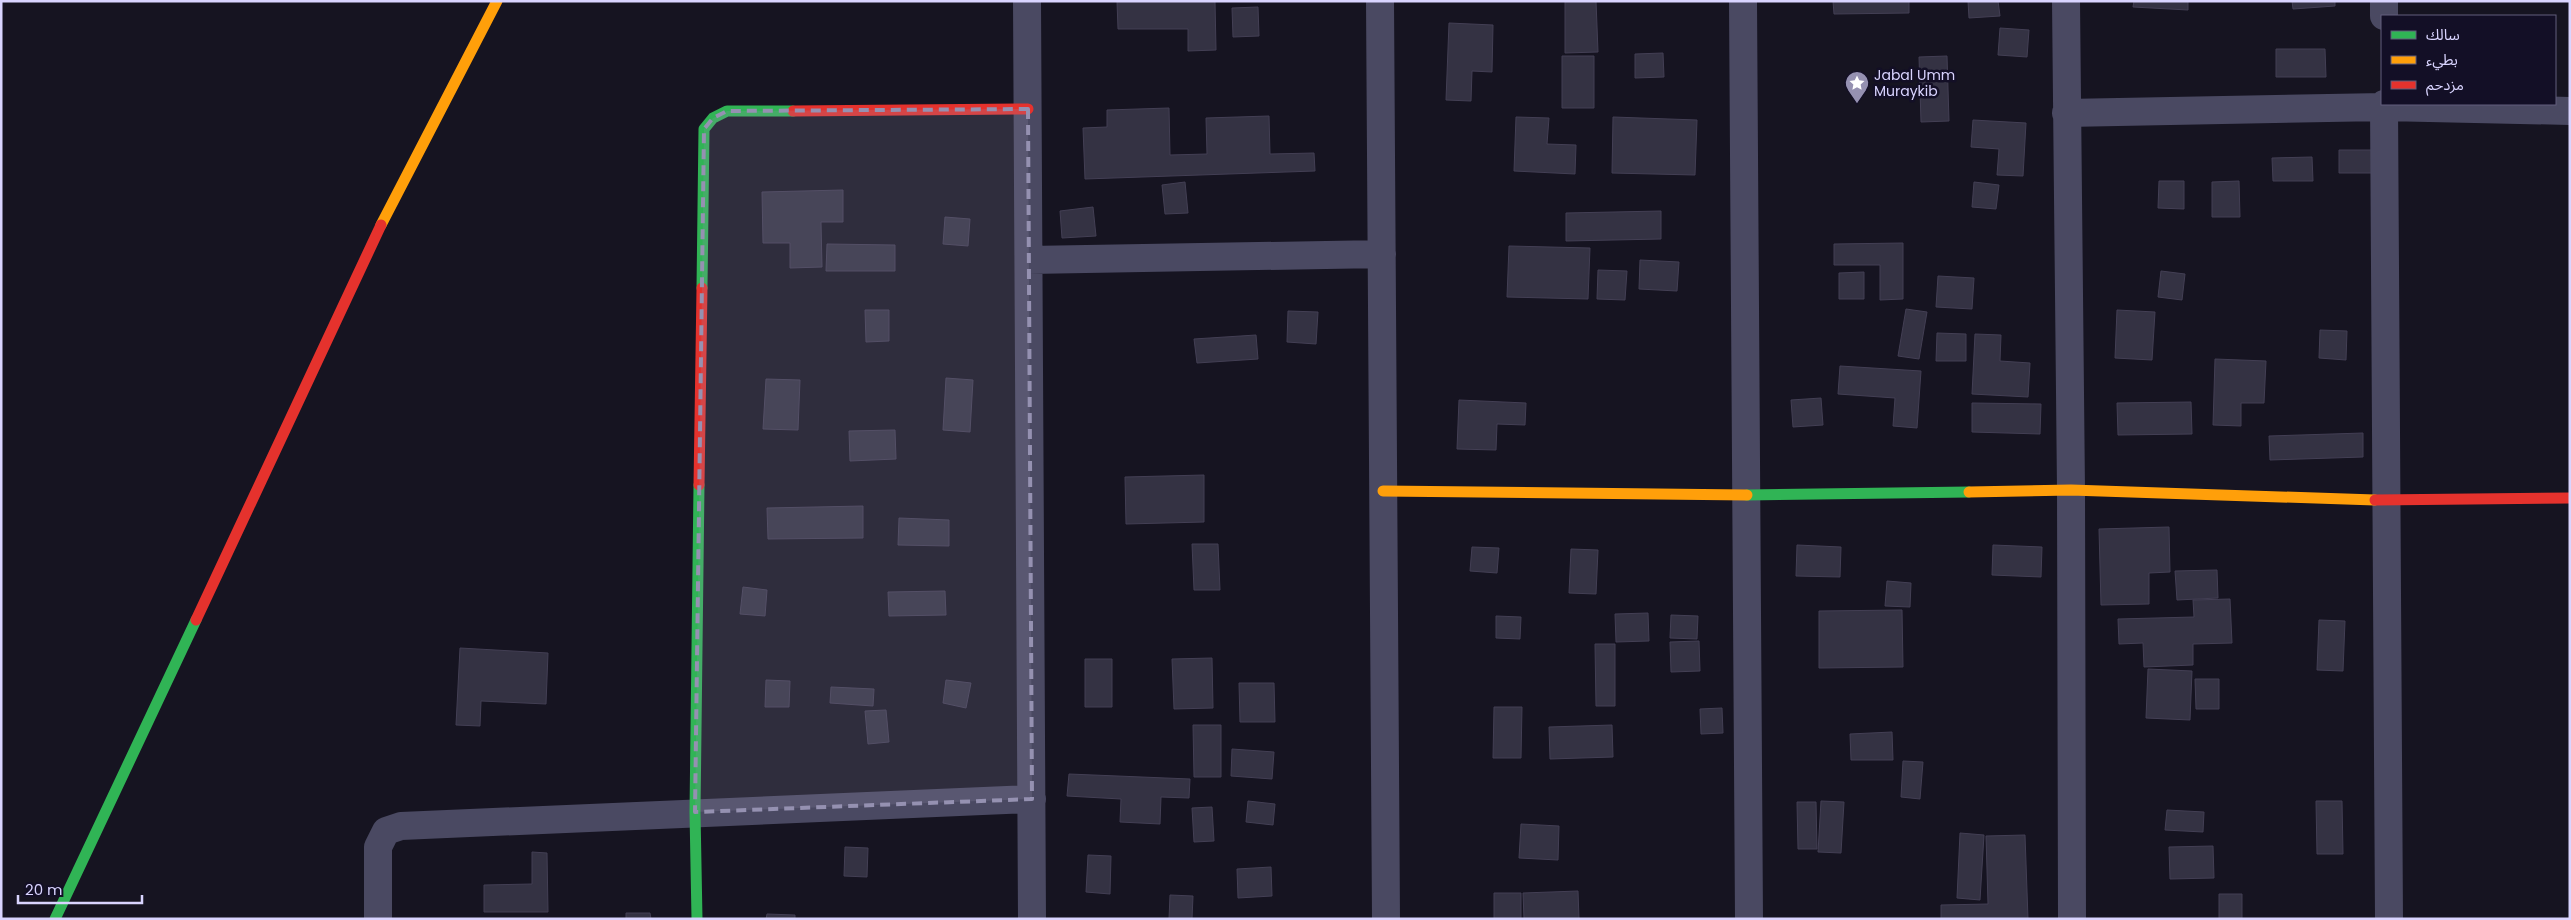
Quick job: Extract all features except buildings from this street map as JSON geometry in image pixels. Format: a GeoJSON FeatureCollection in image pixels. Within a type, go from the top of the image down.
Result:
{"type":"FeatureCollection","features":[{"type":"Feature","properties":{"kind":"street"},"geometry":{"type":"LineString","coordinates":[[55,919],[68,895],[366,255],[497,1]]}},
{"type":"Feature","properties":{"kind":"street"},"geometry":{"type":"LineString","coordinates":[[1027,1],[1032,919]]}},
{"type":"Feature","properties":{"kind":"street"},"geometry":{"type":"LineString","coordinates":[[1380,1],[1386,919]]}},
{"type":"Feature","properties":{"kind":"street"},"geometry":{"type":"LineString","coordinates":[[1743,1],[1749,919]]}},
{"type":"Feature","properties":{"kind":"street"},"geometry":{"type":"LineString","coordinates":[[2066,1],[2071,490],[2072,919]]}},
{"type":"Feature","properties":{"kind":"street"},"geometry":{"type":"LineString","coordinates":[[2384,1],[2384,15]]}},
{"type":"Feature","properties":{"kind":"street"},"geometry":{"type":"LineString","coordinates":[[2066,113],[2384,105],[2570,110]]}},
{"type":"Feature","properties":{"kind":"street"},"geometry":{"type":"LineString","coordinates":[[2384,105],[2390,919]]}},
{"type":"Feature","properties":{"kind":"street"},"geometry":{"type":"LineString","coordinates":[[697,919],[695,812],[704,129],[713,118],[726,111],[1028,109]]}},
{"type":"Feature","properties":{"kind":"street"},"geometry":{"type":"LineString","coordinates":[[1029,260],[1382,254]]}},
{"type":"Feature","properties":{"kind":"street"},"geometry":{"type":"LineString","coordinates":[[1383,491],[1747,496],[2071,490],[2388,500],[2570,498]]}},
{"type":"Feature","properties":{"kind":"street"},"geometry":{"type":"LineString","coordinates":[[378,919],[378,847],[386,831],[402,826],[1032,799]]}},
{"type":"Feature","properties":{"kind":"highlighted area"},"geometry":{"type":"Polygon","coordinates":[[[1028,109],[1032,799],[695,812],[704,129],[713,118],[727,111],[1028,109]]]}},
{"type":"Feature","properties":{"kind":"traffic: fast"},"geometry":{"type":"LineString","coordinates":[[702,288],[704,129],[713,118],[727,111],[793,111]]}},
{"type":"Feature","properties":{"kind":"traffic: fast"},"geometry":{"type":"LineString","coordinates":[[697,919],[695,812],[699,485]]}},
{"type":"Feature","properties":{"kind":"traffic: fast"},"geometry":{"type":"LineString","coordinates":[[1747,495],[1969,492]]}},
{"type":"Feature","properties":{"kind":"traffic: fast"},"geometry":{"type":"LineString","coordinates":[[55,919],[196,620]]}},
{"type":"Feature","properties":{"kind":"traffic: slow"},"geometry":{"type":"LineString","coordinates":[[381,225],[497,1]]}},
{"type":"Feature","properties":{"kind":"traffic: slow"},"geometry":{"type":"LineString","coordinates":[[1969,492],[2071,490],[2375,500]]}},
{"type":"Feature","properties":{"kind":"traffic: slow"},"geometry":{"type":"LineString","coordinates":[[1383,491],[1747,495]]}},
{"type":"Feature","properties":{"kind":"traffic: jam"},"geometry":{"type":"LineString","coordinates":[[793,111],[1028,109]]}},
{"type":"Feature","properties":{"kind":"traffic: jam"},"geometry":{"type":"LineString","coordinates":[[196,620],[381,225]]}},
{"type":"Feature","properties":{"kind":"traffic: jam"},"geometry":{"type":"LineString","coordinates":[[699,485],[702,288]]}},
{"type":"Feature","properties":{"kind":"traffic: jam"},"geometry":{"type":"LineString","coordinates":[[2375,500],[2570,498]]}},
{"type":"Feature","properties":{"kind":"place","name":"Jabal Umm Muraykib"},"geometry":{"type":"Point","coordinates":[1857,104]}}]}
